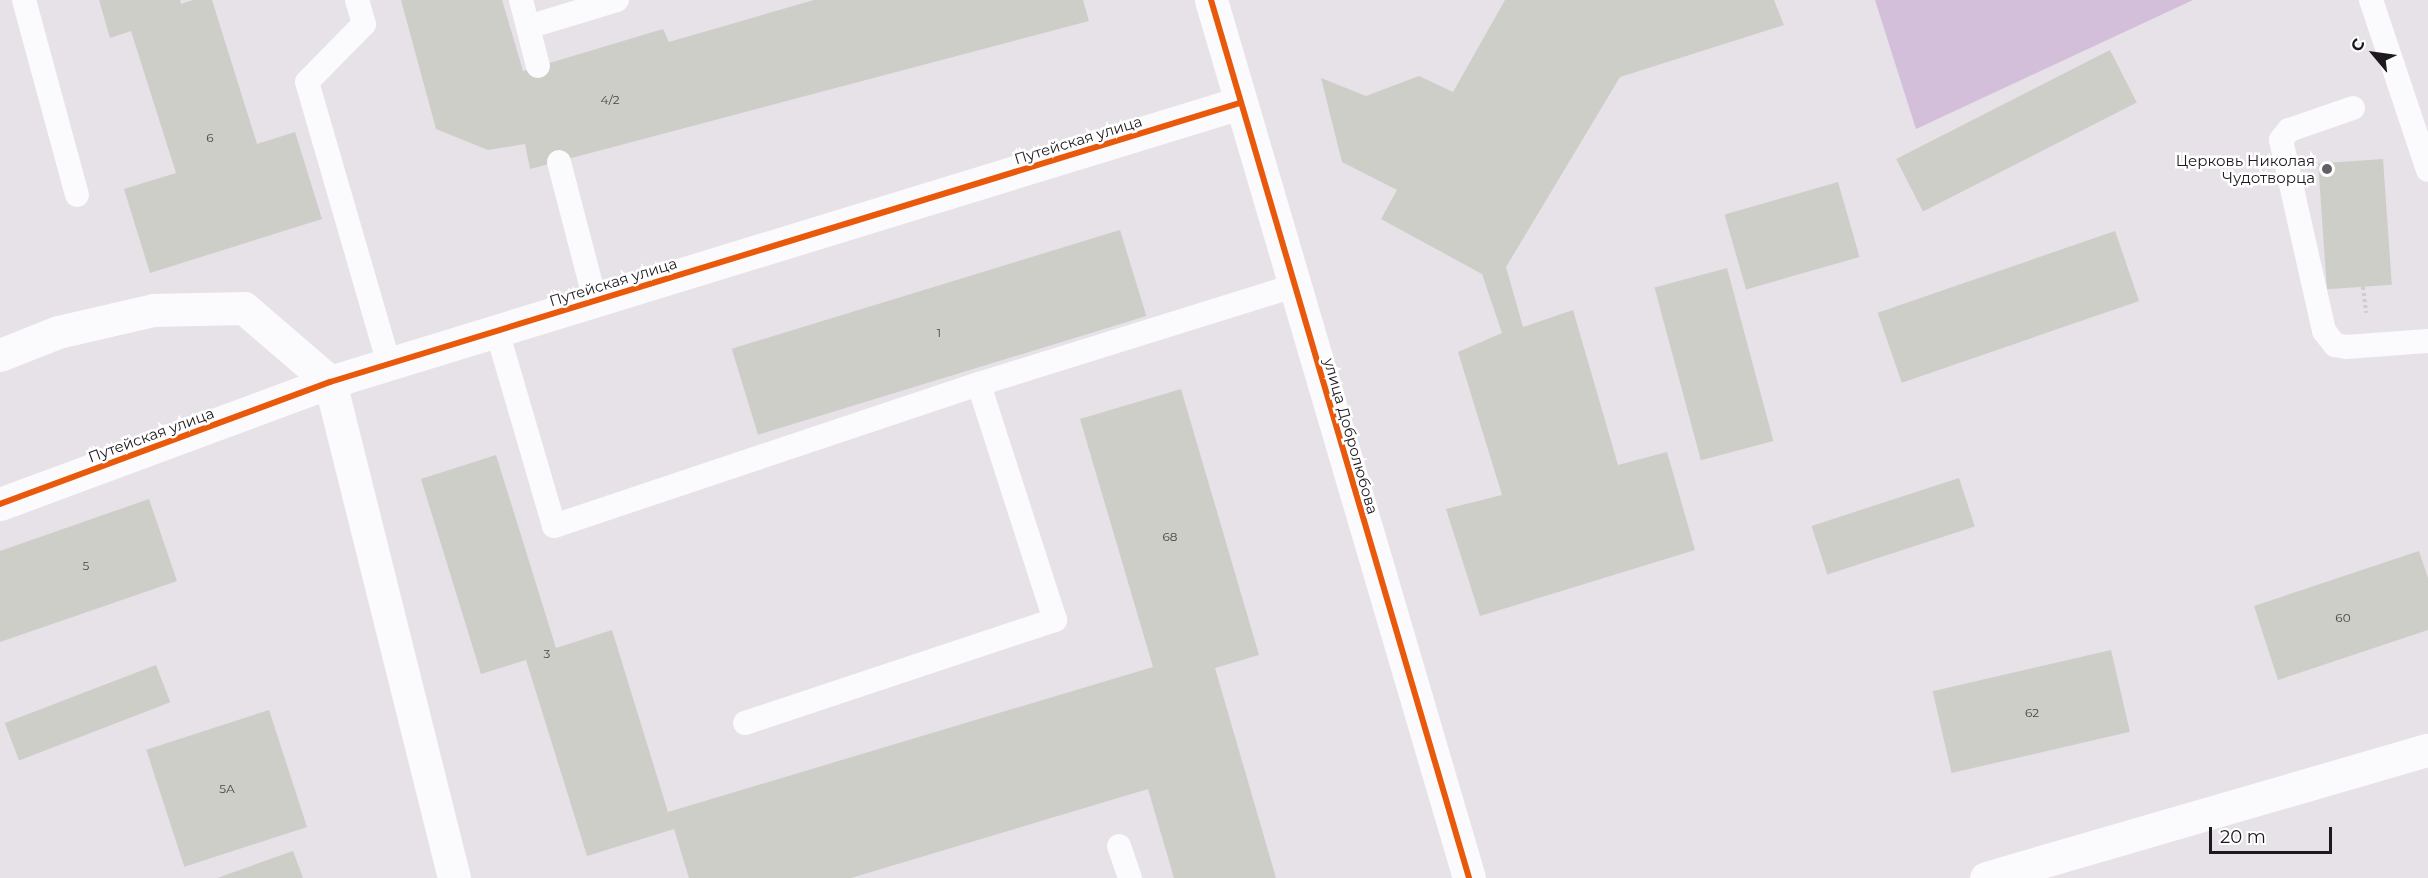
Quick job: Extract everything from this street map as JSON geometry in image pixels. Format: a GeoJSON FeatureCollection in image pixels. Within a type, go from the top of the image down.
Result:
{"type":"FeatureCollection","features":[{"type":"Feature","properties":{"kind":"street","name":"улица Добролюбова"},"geometry":{"type":"LineString","coordinates":[[1211,0],[1469,878]]}},
{"type":"Feature","properties":{"kind":"street","name":"Путейская улица"},"geometry":{"type":"LineString","coordinates":[[0,504],[330,382],[1240,103]]}},
{"type":"Feature","properties":{"kind":"street"},"geometry":{"type":"LineString","coordinates":[[0,354],[58,332],[153,310],[244,308],[330,382],[454,878]]}},
{"type":"Feature","properties":{"kind":"street"},"geometry":{"type":"LineString","coordinates":[[1986,878],[2428,750]]}},
{"type":"Feature","properties":{"kind":"lane"},"geometry":{"type":"LineString","coordinates":[[24,0],[77,195]]}},
{"type":"Feature","properties":{"kind":"lane"},"geometry":{"type":"LineString","coordinates":[[357,0],[364,24],[307,82],[388,364]]}},
{"type":"Feature","properties":{"kind":"lane"},"geometry":{"type":"LineString","coordinates":[[521,0],[538,66]]}},
{"type":"Feature","properties":{"kind":"lane"},"geometry":{"type":"LineString","coordinates":[[528,27],[617,0]]}},
{"type":"Feature","properties":{"kind":"lane"},"geometry":{"type":"LineString","coordinates":[[2371,0],[2428,170]]}},
{"type":"Feature","properties":{"kind":"lane"},"geometry":{"type":"LineString","coordinates":[[2353,108],[2289,130],[2281,140],[2324,331],[2335,345],[2346,347],[2428,341]]}},
{"type":"Feature","properties":{"kind":"lane"},"geometry":{"type":"LineString","coordinates":[[559,162],[595,300]]}},
{"type":"Feature","properties":{"kind":"lane"},"geometry":{"type":"LineString","coordinates":[[497,331],[554,526],[979,384],[1294,286]]}},
{"type":"Feature","properties":{"kind":"lane"},"geometry":{"type":"LineString","coordinates":[[745,723],[1055,620],[979,384]]}},
{"type":"Feature","properties":{"kind":"lane"},"geometry":{"type":"LineString","coordinates":[[1119,846],[1130,878]]}},
{"type":"Feature","properties":{"kind":"shaded area"},"geometry":{"type":"Polygon","coordinates":[[[1875,0],[2193,0],[1916,129],[1875,0]]]}},
{"type":"Feature","properties":{"kind":"building"},"geometry":{"type":"Polygon","coordinates":[[[99,0],[180,0],[181,4],[193,0],[212,0],[257,144],[295,132],[322,219],[150,273],[124,189],[176,173],[131,31],[110,38],[99,0]]]}},
{"type":"Feature","properties":{"kind":"building"},"geometry":{"type":"Polygon","coordinates":[[[401,0],[502,0],[523,71],[663,29],[669,42],[814,0],[1083,0],[1089,21],[530,169],[525,144],[488,150],[436,129],[401,0]]]}},
{"type":"Feature","properties":{"kind":"building"},"geometry":{"type":"Polygon","coordinates":[[[1505,0],[1774,0],[1784,25],[1620,77],[1506,267],[1523,327],[1573,310],[1618,465],[1667,452],[1695,550],[1480,616],[1446,509],[1502,495],[1458,352],[1502,333],[1482,274],[1381,219],[1397,190],[1342,162],[1321,78],[1366,96],[1419,76],[1453,92],[1505,0]]]}},
{"type":"Feature","properties":{"kind":"building"},"geometry":{"type":"Polygon","coordinates":[[[2110,50],[2137,103],[1923,212],[1896,159],[2110,50]]]}},
{"type":"Feature","properties":{"kind":"building"},"geometry":{"type":"Polygon","coordinates":[[[2383,159],[2392,285],[2327,289],[2318,164],[2383,159]]]}},
{"type":"Feature","properties":{"kind":"building"},"geometry":{"type":"Polygon","coordinates":[[[1838,182],[1859,257],[1746,290],[1725,215],[1838,182]]]}},
{"type":"Feature","properties":{"kind":"building"},"geometry":{"type":"Polygon","coordinates":[[[1120,230],[1146,316],[758,435],[732,349],[1120,230]]]}},
{"type":"Feature","properties":{"kind":"building"},"geometry":{"type":"Polygon","coordinates":[[[2115,231],[2139,301],[1902,383],[1878,313],[2115,231]]]}},
{"type":"Feature","properties":{"kind":"building"},"geometry":{"type":"Polygon","coordinates":[[[1727,268],[1773,441],[1701,460],[1655,287],[1727,268]]]}},
{"type":"Feature","properties":{"kind":"building"},"geometry":{"type":"Polygon","coordinates":[[[1181,389],[1259,655],[1215,668],[1276,878],[1174,878],[1148,789],[851,878],[689,878],[674,829],[587,856],[526,660],[481,674],[421,479],[496,455],[556,648],[612,630],[668,812],[1153,667],[1080,419],[1181,389]]]}},
{"type":"Feature","properties":{"kind":"building"},"geometry":{"type":"Polygon","coordinates":[[[1959,478],[1975,527],[1827,574],[1812,526],[1959,478]]]}},
{"type":"Feature","properties":{"kind":"building"},"geometry":{"type":"Polygon","coordinates":[[[149,499],[177,581],[0,642],[0,551],[149,499]]]}},
{"type":"Feature","properties":{"kind":"building"},"geometry":{"type":"Polygon","coordinates":[[[2419,551],[2428,578],[2428,630],[2278,680],[2254,606],[2419,551]]]}},
{"type":"Feature","properties":{"kind":"building"},"geometry":{"type":"Polygon","coordinates":[[[2111,650],[2130,732],[1952,773],[1933,691],[2111,650]]]}},
{"type":"Feature","properties":{"kind":"building"},"geometry":{"type":"Polygon","coordinates":[[[156,665],[170,702],[19,760],[5,723],[156,665]]]}},
{"type":"Feature","properties":{"kind":"building"},"geometry":{"type":"Polygon","coordinates":[[[269,710],[307,827],[184,867],[146,750],[269,710]]]}},
{"type":"Feature","properties":{"kind":"building"},"geometry":{"type":"Polygon","coordinates":[[[293,851],[303,878],[217,878],[293,851]]]}},
{"type":"Feature","properties":{"kind":"cycle path"},"geometry":{"type":"LineString","coordinates":[[1211,0],[1469,878]]}},
{"type":"Feature","properties":{"kind":"cycle path"},"geometry":{"type":"LineString","coordinates":[[0,504],[330,382],[1240,103]]}},
{"type":"Feature","properties":{"kind":"place","name":"Церковь Николая Чудотворца"},"geometry":{"type":"Point","coordinates":[2327,169]}}]}
